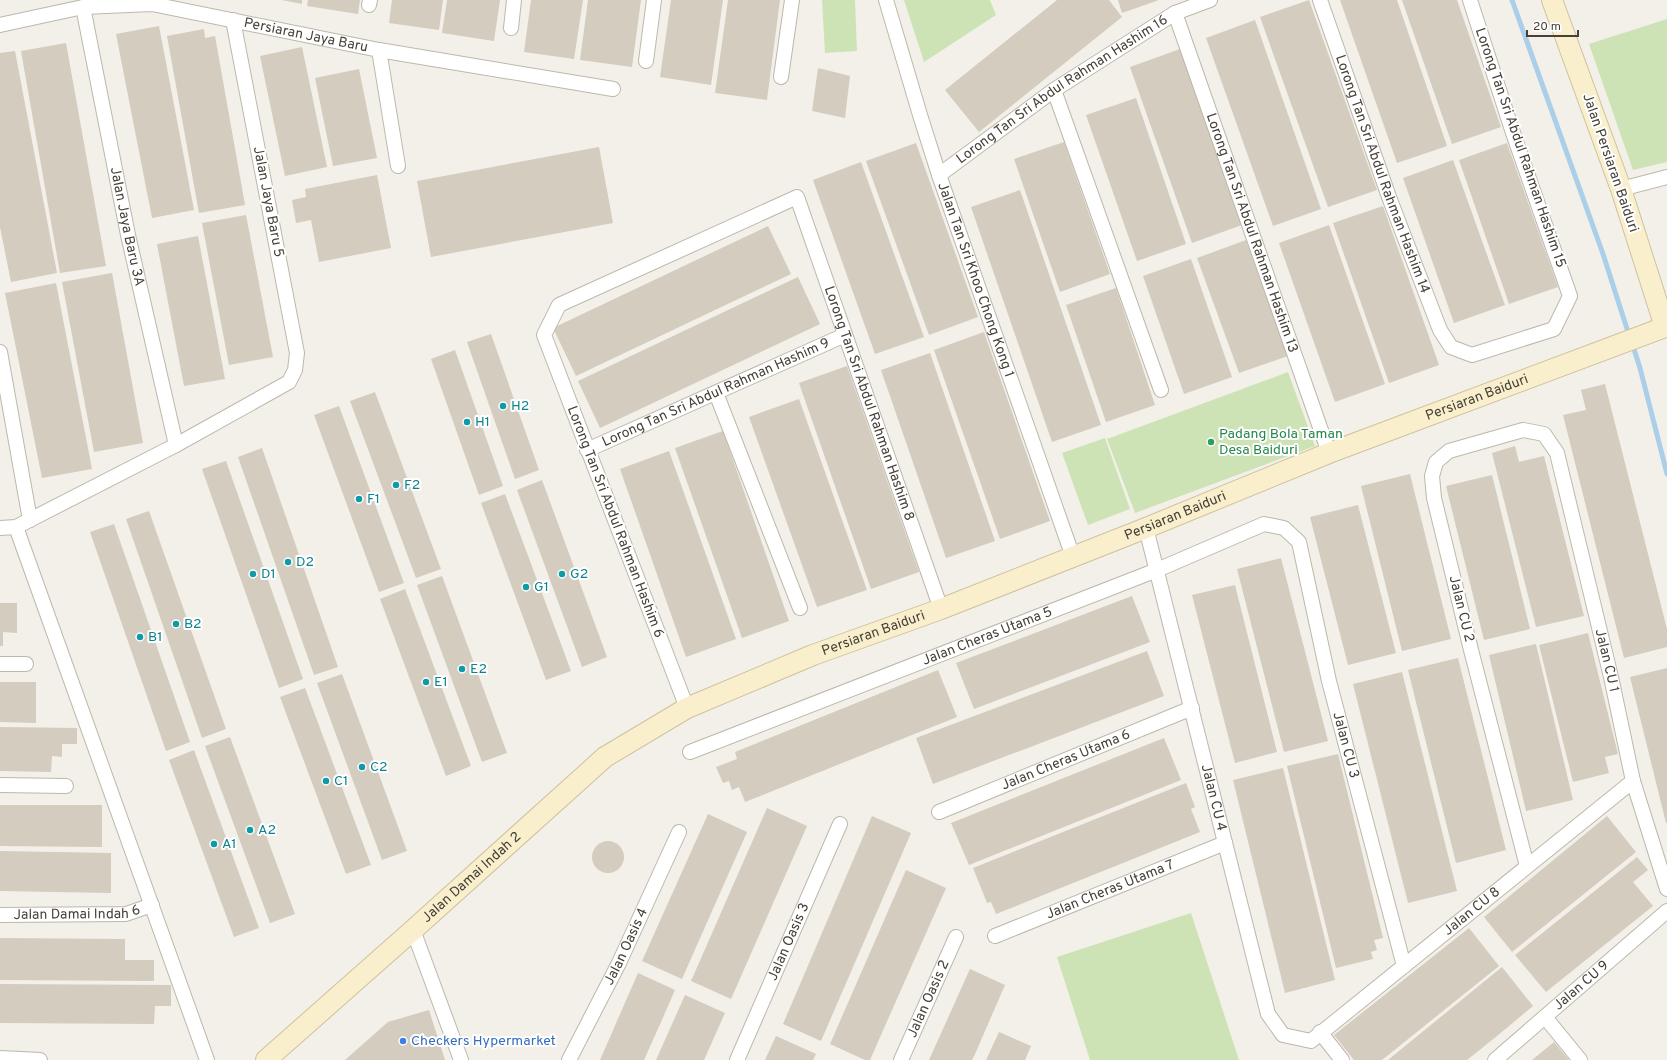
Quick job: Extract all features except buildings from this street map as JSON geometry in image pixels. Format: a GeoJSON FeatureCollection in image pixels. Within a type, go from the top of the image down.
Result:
{"type":"FeatureCollection","features":[{"type":"Feature","properties":{"kind":"street"},"geometry":{"type":"LineString","coordinates":[[511,28],[514,0]]}},
{"type":"Feature","properties":{"kind":"street"},"geometry":{"type":"LineString","coordinates":[[646,61],[654,0]]}},
{"type":"Feature","properties":{"kind":"street"},"geometry":{"type":"LineString","coordinates":[[781,77],[792,0]]}},
{"type":"Feature","properties":{"kind":"street","name":"Jalan Tan Sri Khoo Chong Kong 1"},"geometry":{"type":"LineString","coordinates":[[886,0],[939,175],[1073,557]]}},
{"type":"Feature","properties":{"kind":"street","name":"Lorong Tan Sri Abdul Rahman Hashim 16"},"geometry":{"type":"LineString","coordinates":[[939,175],[1054,90],[1175,13],[1210,0]]}},
{"type":"Feature","properties":{"kind":"street","name":"Lorong Tan Sri Abdul Rahman Hashim 14"},"geometry":{"type":"LineString","coordinates":[[1320,0],[1389,197],[1440,330],[1451,346],[1472,356],[1554,329],[1570,296]]}},
{"type":"Feature","properties":{"kind":"street","name":"Lorong Tan Sri Abdul Rahman Hashim 15"},"geometry":{"type":"LineString","coordinates":[[1470,0],[1513,132],[1570,296]]}},
{"type":"Feature","properties":{"kind":"street","name":"Jalan Persiaran Baiduri"},"geometry":{"type":"LineString","coordinates":[[1552,0],[1621,189],[1666,331]]}},
{"type":"Feature","properties":{"kind":"street","name":"Persiaran Jaya Baru"},"geometry":{"type":"LineString","coordinates":[[0,25],[83,7],[152,4],[379,50],[613,89]]}},
{"type":"Feature","properties":{"kind":"street","name":"Jalan Jaya Baru 3A"},"geometry":{"type":"LineString","coordinates":[[83,7],[128,236],[176,445]]}},
{"type":"Feature","properties":{"kind":"street","name":"Lorong Tan Sri Abdul Rahman Hashim 13"},"geometry":{"type":"LineString","coordinates":[[1175,13],[1329,453]]}},
{"type":"Feature","properties":{"kind":"street","name":"Jalan Jaya Baru 5"},"geometry":{"type":"LineString","coordinates":[[176,445],[289,382],[296,370],[297,353],[233,20]]}},
{"type":"Feature","properties":{"kind":"street"},"geometry":{"type":"LineString","coordinates":[[379,50],[398,166]]}},
{"type":"Feature","properties":{"kind":"street"},"geometry":{"type":"LineString","coordinates":[[1054,90],[1161,390]]}},
{"type":"Feature","properties":{"kind":"street"},"geometry":{"type":"LineString","coordinates":[[1621,189],[1667,177]]}},
{"type":"Feature","properties":{"kind":"street","name":"Lorong Tan Sri Abdul Rahman Hashim 6"},"geometry":{"type":"LineString","coordinates":[[686,708],[544,335],[559,305],[797,197]]}},
{"type":"Feature","properties":{"kind":"street","name":"Lorong Tan Sri Abdul Rahman Hashim 8"},"geometry":{"type":"LineString","coordinates":[[797,197],[941,608]]}},
{"type":"Feature","properties":{"kind":"street","name":"Persiaran Baiduri"},"geometry":{"type":"LineString","coordinates":[[686,708],[813,655],[1073,557],[1329,453],[1638,337],[1666,331]]}},
{"type":"Feature","properties":{"kind":"street","name":"Lorong Tan Sri Abdul Rahman Hashim 9"},"geometry":{"type":"LineString","coordinates":[[587,450],[845,335]]}},
{"type":"Feature","properties":{"kind":"street"},"geometry":{"type":"LineString","coordinates":[[0,352],[30,520]]}},
{"type":"Feature","properties":{"kind":"street"},"geometry":{"type":"LineString","coordinates":[[716,393],[800,608]]}},
{"type":"Feature","properties":{"kind":"street","name":"Jalan CU 2"},"geometry":{"type":"LineString","coordinates":[[1527,866],[1471,650],[1434,498],[1432,476],[1436,462],[1450,451],[1523,430],[1544,434]]}},
{"type":"Feature","properties":{"kind":"street","name":"Jalan CU 1"},"geometry":{"type":"LineString","coordinates":[[1544,434],[1557,453],[1611,677],[1633,781],[1667,888]]}},
{"type":"Feature","properties":{"kind":"street"},"geometry":{"type":"LineString","coordinates":[[0,528],[16,527],[176,445]]}},
{"type":"Feature","properties":{"kind":"street","name":"Jalan Cheras Utama 5"},"geometry":{"type":"LineString","coordinates":[[690,752],[1157,570],[1264,524],[1284,528]]}},
{"type":"Feature","properties":{"kind":"street"},"geometry":{"type":"LineString","coordinates":[[16,527],[207,1060]]}},
{"type":"Feature","properties":{"kind":"street","name":"Jalan CU 4"},"geometry":{"type":"LineString","coordinates":[[1146,528],[1268,1014],[1283,1035],[1316,1036]]}},
{"type":"Feature","properties":{"kind":"street","name":"Jalan CU 3"},"geometry":{"type":"LineString","coordinates":[[1284,528],[1299,542],[1330,681],[1404,966]]}},
{"type":"Feature","properties":{"kind":"street"},"geometry":{"type":"LineString","coordinates":[[0,664],[26,664]]}},
{"type":"Feature","properties":{"kind":"street","name":"Jalan Damai Indah 2"},"geometry":{"type":"LineString","coordinates":[[266,1060],[605,757],[686,708]]}},
{"type":"Feature","properties":{"kind":"street","name":"Jalan Cheras Utama 6"},"geometry":{"type":"LineString","coordinates":[[939,812],[1192,708]]}},
{"type":"Feature","properties":{"kind":"street","name":"Jalan CU 8"},"geometry":{"type":"LineString","coordinates":[[1316,1036],[1633,781]]}},
{"type":"Feature","properties":{"kind":"street"},"geometry":{"type":"LineString","coordinates":[[0,785],[66,786]]}},
{"type":"Feature","properties":{"kind":"street","name":"Jalan Oasis 3"},"geometry":{"type":"LineString","coordinates":[[737,1060],[840,824]]}},
{"type":"Feature","properties":{"kind":"street","name":"Jalan Oasis 4"},"geometry":{"type":"LineString","coordinates":[[569,1060],[622,956],[679,832]]}},
{"type":"Feature","properties":{"kind":"street","name":"Jalan Cheras Utama 7"},"geometry":{"type":"LineString","coordinates":[[995,936],[1225,843]]}},
{"type":"Feature","properties":{"kind":"street","name":"Jalan Damai Indah 6"},"geometry":{"type":"LineString","coordinates":[[0,915],[126,914],[152,905]]}},
{"type":"Feature","properties":{"kind":"street","name":"Jalan CU 9"},"geometry":{"type":"LineString","coordinates":[[1495,1060],[1667,911]]}},
{"type":"Feature","properties":{"kind":"street"},"geometry":{"type":"LineString","coordinates":[[413,930],[461,1060]]}},
{"type":"Feature","properties":{"kind":"street","name":"Jalan Oasis 2"},"geometry":{"type":"LineString","coordinates":[[901,1060],[956,938]]}},
{"type":"Feature","properties":{"kind":"street"},"geometry":{"type":"LineString","coordinates":[[1545,1017],[1580,1060]]}},
{"type":"Feature","properties":{"kind":"street"},"geometry":{"type":"LineString","coordinates":[[1316,1036],[1342,1060]]}},
{"type":"Feature","properties":{"kind":"street"},"geometry":{"type":"LineString","coordinates":[[0,1058],[40,1060]]}},
{"type":"Feature","properties":{"kind":"green space"},"geometry":{"type":"Polygon","coordinates":[[[822,0],[855,0],[857,51],[825,53],[822,0]]]}},
{"type":"Feature","properties":{"kind":"green space"},"geometry":{"type":"Polygon","coordinates":[[[904,0],[990,0],[996,15],[924,62],[904,0]]]}},
{"type":"Feature","properties":{"kind":"green space"},"geometry":{"type":"Polygon","coordinates":[[[1667,19],[1667,162],[1633,170],[1589,44],[1667,19]]]}},
{"type":"Feature","properties":{"kind":"green space","name":"Padang Bola Taman Desa Baiduri"},"geometry":{"type":"Polygon","coordinates":[[[1288,372],[1315,446],[1135,513],[1107,439],[1288,372]]]}},
{"type":"Feature","properties":{"kind":"green space"},"geometry":{"type":"Polygon","coordinates":[[[1105,438],[1130,509],[1088,525],[1062,453],[1105,438]]]}},
{"type":"Feature","properties":{"kind":"green space"},"geometry":{"type":"Polygon","coordinates":[[[1191,913],[1239,1060],[1090,1060],[1057,957],[1191,913]]]}},
{"type":"Feature","properties":{"kind":"waterway"},"geometry":{"type":"LineString","coordinates":[[1512,0],[1603,254],[1629,335]]}},
{"type":"Feature","properties":{"kind":"waterway"},"geometry":{"type":"LineString","coordinates":[[1632,343],[1640,368],[1667,474]]}},
{"type":"Feature","properties":{"kind":"place","name":"H2"},"geometry":{"type":"Point","coordinates":[503,406]}},
{"type":"Feature","properties":{"kind":"place","name":"H1"},"geometry":{"type":"Point","coordinates":[467,422]}},
{"type":"Feature","properties":{"kind":"place","name":"Padang Bola Taman Desa Baiduri"},"geometry":{"type":"Point","coordinates":[1211,442]}},
{"type":"Feature","properties":{"kind":"place","name":"F2"},"geometry":{"type":"Point","coordinates":[396,485]}},
{"type":"Feature","properties":{"kind":"place","name":"F1"},"geometry":{"type":"Point","coordinates":[359,499]}},
{"type":"Feature","properties":{"kind":"place","name":"D2"},"geometry":{"type":"Point","coordinates":[288,562]}},
{"type":"Feature","properties":{"kind":"place","name":"D1"},"geometry":{"type":"Point","coordinates":[253,574]}},
{"type":"Feature","properties":{"kind":"place","name":"G2"},"geometry":{"type":"Point","coordinates":[562,574]}},
{"type":"Feature","properties":{"kind":"place","name":"G1"},"geometry":{"type":"Point","coordinates":[526,587]}},
{"type":"Feature","properties":{"kind":"place","name":"B2"},"geometry":{"type":"Point","coordinates":[176,624]}},
{"type":"Feature","properties":{"kind":"place","name":"B1"},"geometry":{"type":"Point","coordinates":[140,637]}},
{"type":"Feature","properties":{"kind":"place","name":"E2"},"geometry":{"type":"Point","coordinates":[462,669]}},
{"type":"Feature","properties":{"kind":"place","name":"E1"},"geometry":{"type":"Point","coordinates":[426,682]}},
{"type":"Feature","properties":{"kind":"place","name":"C2"},"geometry":{"type":"Point","coordinates":[362,767]}},
{"type":"Feature","properties":{"kind":"place","name":"C1"},"geometry":{"type":"Point","coordinates":[326,781]}},
{"type":"Feature","properties":{"kind":"place","name":"A2"},"geometry":{"type":"Point","coordinates":[250,830]}},
{"type":"Feature","properties":{"kind":"place","name":"A1"},"geometry":{"type":"Point","coordinates":[214,844]}},
{"type":"Feature","properties":{"kind":"place","name":"Checkers Hypermarket"},"geometry":{"type":"Point","coordinates":[403,1041]}}]}
